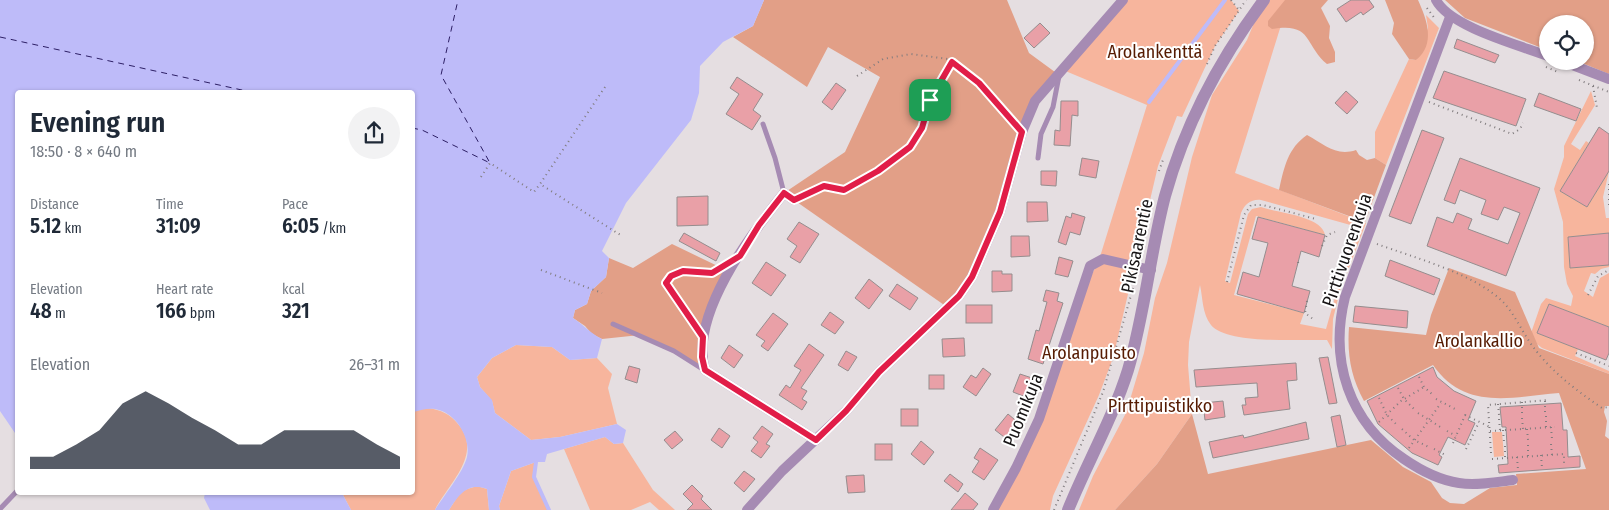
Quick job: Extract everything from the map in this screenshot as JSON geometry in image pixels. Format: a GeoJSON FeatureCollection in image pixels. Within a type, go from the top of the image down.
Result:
{"type":"FeatureCollection","features":[{"type":"Feature","properties":{"kind":"street"},"geometry":{"type":"LineString","coordinates":[[747,510],[764,489],[846,411],[879,372],[959,296],[972,277],[1000,212],[1022,132],[1036,101],[1123,0]]}},
{"type":"Feature","properties":{"kind":"street","name":"Pikisaarentie"},"geometry":{"type":"LineString","coordinates":[[1068,510],[1128,370],[1151,270],[1165,197],[1186,135],[1224,57],[1264,0]]}},
{"type":"Feature","properties":{"kind":"street"},"geometry":{"type":"LineString","coordinates":[[1436,0],[1450,17],[1539,52]]}},
{"type":"Feature","properties":{"kind":"street","name":"Pirttivuorenkuja"},"geometry":{"type":"LineString","coordinates":[[1450,17],[1344,298],[1339,336],[1344,375],[1362,420],[1396,454],[1431,474],[1461,484],[1513,480]]}},
{"type":"Feature","properties":{"kind":"street"},"geometry":{"type":"LineString","coordinates":[[1586,70],[1609,79]]}},
{"type":"Feature","properties":{"kind":"street"},"geometry":{"type":"LineString","coordinates":[[794,200],[784,193],[759,225],[725,280],[710,312],[703,337],[702,357],[705,370],[816,440]]}},
{"type":"Feature","properties":{"kind":"street","name":"Puomikuja"},"geometry":{"type":"LineString","coordinates":[[993,510],[1039,420],[1090,266],[1103,259],[1151,270]]}},
{"type":"Feature","properties":{"kind":"lane"},"geometry":{"type":"LineString","coordinates":[[1038,158],[1041,134],[1052,107],[1059,75]]}},
{"type":"Feature","properties":{"kind":"lane"},"geometry":{"type":"LineString","coordinates":[[763,124],[775,158],[784,193]]}},
{"type":"Feature","properties":{"kind":"lane"},"geometry":{"type":"LineString","coordinates":[[613,324],[674,351],[705,370]]}},
{"type":"Feature","properties":{"kind":"lane"},"geometry":{"type":"LineString","coordinates":[[0,509],[15,493]]}},
{"type":"Feature","properties":{"kind":"path"},"geometry":{"type":"LineString","coordinates":[[1231,0],[1249,20]]}},
{"type":"Feature","properties":{"kind":"path"},"geometry":{"type":"LineString","coordinates":[[857,76],[883,59],[911,54],[948,59],[979,83],[1022,132]]}},
{"type":"Feature","properties":{"kind":"path"},"geometry":{"type":"LineString","coordinates":[[794,200],[824,186],[844,190],[878,171],[910,147],[922,128],[930,100],[952,62]]}},
{"type":"Feature","properties":{"kind":"path"},"geometry":{"type":"LineString","coordinates":[[1593,86],[1597,108]]}},
{"type":"Feature","properties":{"kind":"path"},"geometry":{"type":"LineString","coordinates":[[481,177],[490,163],[534,192],[605,87]]}},
{"type":"Feature","properties":{"kind":"path"},"geometry":{"type":"LineString","coordinates":[[1419,98],[1512,134],[1520,129],[1523,123]]}},
{"type":"Feature","properties":{"kind":"path"},"geometry":{"type":"LineString","coordinates":[[540,184],[622,236]]}},
{"type":"Feature","properties":{"kind":"path"},"geometry":{"type":"LineString","coordinates":[[1609,184],[1609,208]]}},
{"type":"Feature","properties":{"kind":"path"},"geometry":{"type":"LineString","coordinates":[[1227,282],[1244,215],[1251,205],[1263,205],[1316,219]]}},
{"type":"Feature","properties":{"kind":"path"},"geometry":{"type":"LineString","coordinates":[[1322,246],[1327,235],[1335,232]]}},
{"type":"Feature","properties":{"kind":"path"},"geometry":{"type":"LineString","coordinates":[[1366,239],[1448,271],[1487,290],[1504,303],[1534,348],[1563,379],[1602,408],[1609,407]]}},
{"type":"Feature","properties":{"kind":"path"},"geometry":{"type":"LineString","coordinates":[[1298,262],[1299,266]]}},
{"type":"Feature","properties":{"kind":"path"},"geometry":{"type":"LineString","coordinates":[[703,337],[666,283],[671,276],[683,271],[712,273],[719,269]]}},
{"type":"Feature","properties":{"kind":"path"},"geometry":{"type":"LineString","coordinates":[[540,270],[602,293]]}},
{"type":"Feature","properties":{"kind":"path"},"geometry":{"type":"LineString","coordinates":[[1588,295],[1598,276],[1609,270]]}},
{"type":"Feature","properties":{"kind":"path"},"geometry":{"type":"LineString","coordinates":[[1307,302],[1305,313],[1313,319]]}},
{"type":"Feature","properties":{"kind":"path"},"geometry":{"type":"LineString","coordinates":[[1576,354],[1609,366]]}},
{"type":"Feature","properties":{"kind":"path"},"geometry":{"type":"LineString","coordinates":[[1419,376],[1424,388],[1433,395]]}},
{"type":"Feature","properties":{"kind":"path"},"geometry":{"type":"LineString","coordinates":[[1398,388],[1404,399],[1415,410]]}},
{"type":"Feature","properties":{"kind":"path"},"geometry":{"type":"LineString","coordinates":[[1376,426],[1404,399],[1424,388]]}},
{"type":"Feature","properties":{"kind":"path"},"geometry":{"type":"LineString","coordinates":[[1379,398],[1387,415],[1397,425]]}},
{"type":"Feature","properties":{"kind":"path"},"geometry":{"type":"LineString","coordinates":[[1436,399],[1457,410]]}},
{"type":"Feature","properties":{"kind":"path"},"geometry":{"type":"LineString","coordinates":[[1491,453],[1488,404],[1549,400]]}},
{"type":"Feature","properties":{"kind":"path"},"geometry":{"type":"LineString","coordinates":[[1545,401],[1545,412]]}},
{"type":"Feature","properties":{"kind":"path"},"geometry":{"type":"LineString","coordinates":[[1522,402],[1522,414]]}},
{"type":"Feature","properties":{"kind":"path"},"geometry":{"type":"LineString","coordinates":[[1406,452],[1441,403]]}},
{"type":"Feature","properties":{"kind":"path"},"geometry":{"type":"LineString","coordinates":[[1498,404],[1499,415]]}},
{"type":"Feature","properties":{"kind":"path"},"geometry":{"type":"LineString","coordinates":[[1418,413],[1427,421],[1442,428]]}},
{"type":"Feature","properties":{"kind":"path"},"geometry":{"type":"LineString","coordinates":[[1453,442],[1466,414],[1490,427]]}},
{"type":"Feature","properties":{"kind":"path"},"geometry":{"type":"LineString","coordinates":[[1546,416],[1546,428]]}},
{"type":"Feature","properties":{"kind":"path"},"geometry":{"type":"LineString","coordinates":[[1522,418],[1523,429]]}},
{"type":"Feature","properties":{"kind":"path"},"geometry":{"type":"LineString","coordinates":[[1500,420],[1504,442]]}},
{"type":"Feature","properties":{"kind":"path"},"geometry":{"type":"LineString","coordinates":[[1466,449],[1479,422]]}},
{"type":"Feature","properties":{"kind":"path"},"geometry":{"type":"LineString","coordinates":[[1551,427],[1552,439]]}},
{"type":"Feature","properties":{"kind":"path"},"geometry":{"type":"LineString","coordinates":[[1490,431],[1555,427]]}},
{"type":"Feature","properties":{"kind":"path"},"geometry":{"type":"LineString","coordinates":[[1402,429],[1414,440],[1429,447]]}},
{"type":"Feature","properties":{"kind":"path"},"geometry":{"type":"LineString","coordinates":[[1527,429],[1528,440]]}},
{"type":"Feature","properties":{"kind":"path"},"geometry":{"type":"LineString","coordinates":[[1446,431],[1456,436]]}},
{"type":"Feature","properties":{"kind":"path"},"geometry":{"type":"LineString","coordinates":[[1551,444],[1552,455]]}},
{"type":"Feature","properties":{"kind":"path"},"geometry":{"type":"LineString","coordinates":[[1528,445],[1528,456]]}},
{"type":"Feature","properties":{"kind":"path"},"geometry":{"type":"LineString","coordinates":[[1505,446],[1506,458]]}},
{"type":"Feature","properties":{"kind":"path"},"geometry":{"type":"LineString","coordinates":[[1434,449],[1446,456]]}},
{"type":"Feature","properties":{"kind":"path"},"geometry":{"type":"LineString","coordinates":[[1492,459],[1564,454],[1564,466]]}},
{"type":"Feature","properties":{"kind":"path"},"geometry":{"type":"LineString","coordinates":[[1541,455],[1542,468]]}},
{"type":"Feature","properties":{"kind":"path"},"geometry":{"type":"LineString","coordinates":[[1517,457],[1518,470]]}},
{"type":"Feature","properties":{"kind":"green space"},"geometry":{"type":"Polygon","coordinates":[[[764,0],[1007,0],[1029,53],[1059,75],[1035,101],[972,277],[947,307],[784,193],[845,152],[880,77],[828,47],[807,87],[733,37],[753,26],[764,0]]]}},
{"type":"Feature","properties":{"kind":"green space"},"geometry":{"type":"Polygon","coordinates":[[[1123,0],[1231,0],[1239,11],[1215,46],[1182,117],[1177,116],[1158,166],[1113,358],[1099,395],[1053,496],[1050,510],[997,510],[1021,466],[1086,286],[1099,260],[1147,105],[1063,70],[1123,0]]]}},
{"type":"Feature","properties":{"kind":"green space","name":"Pirttipuistikko"},"geometry":{"type":"Polygon","coordinates":[[[1270,0],[1295,0],[1287,6],[1235,173],[1366,223],[1347,273],[1343,268],[1354,226],[1261,200],[1251,201],[1244,207],[1241,213],[1225,281],[1230,283],[1248,214],[1252,209],[1261,207],[1298,216],[1316,223],[1325,235],[1256,216],[1234,295],[1304,313],[1300,324],[1326,329],[1338,287],[1341,286],[1333,319],[1332,349],[1327,340],[1266,340],[1232,336],[1220,331],[1211,325],[1206,316],[1200,285],[1189,342],[1188,365],[1192,414],[1157,464],[1115,510],[1079,510],[1093,476],[1126,413],[1144,353],[1155,298],[1167,263],[1192,157],[1212,95],[1247,40],[1254,23],[1270,0]]]}},
{"type":"Feature","properties":{"kind":"green space"},"geometry":{"type":"Polygon","coordinates":[[[1285,0],[1328,0],[1321,8],[1330,26],[1329,38],[1335,52],[1335,62],[1327,64],[1301,32],[1295,29],[1272,29],[1268,26],[1268,21],[1285,0]]]}},
{"type":"Feature","properties":{"kind":"green space"},"geometry":{"type":"Polygon","coordinates":[[[1385,0],[1418,0],[1427,24],[1428,39],[1422,54],[1416,60],[1409,59],[1392,34],[1394,23],[1385,0]]]}},
{"type":"Feature","properties":{"kind":"green space"},"geometry":{"type":"Polygon","coordinates":[[[1445,0],[1609,0],[1609,74],[1594,68],[1594,15],[1539,15],[1539,47],[1465,18],[1445,0]]]}},
{"type":"Feature","properties":{"kind":"green space"},"geometry":{"type":"Polygon","coordinates":[[[1426,15],[1439,28],[1386,165],[1375,158],[1375,132],[1409,59],[1416,60],[1428,28],[1426,15]]]}},
{"type":"Feature","properties":{"kind":"green space"},"geometry":{"type":"Polygon","coordinates":[[[1591,91],[1595,105],[1571,144],[1580,150],[1586,141],[1589,143],[1560,191],[1587,207],[1609,171],[1603,197],[1606,218],[1609,218],[1609,233],[1568,237],[1570,268],[1609,265],[1609,267],[1601,269],[1595,274],[1591,273],[1584,291],[1593,297],[1600,278],[1609,273],[1609,327],[1549,304],[1537,333],[1578,349],[1575,356],[1609,371],[1609,374],[1542,348],[1537,344],[1531,333],[1541,304],[1546,298],[1571,306],[1573,296],[1567,284],[1564,267],[1563,222],[1554,189],[1564,157],[1564,146],[1591,91]]]}},
{"type":"Feature","properties":{"kind":"green space"},"geometry":{"type":"Polygon","coordinates":[[[1307,135],[1336,151],[1349,152],[1356,150],[1359,155],[1367,160],[1375,158],[1386,165],[1365,222],[1279,190],[1285,166],[1291,152],[1307,135]]]}},
{"type":"Feature","properties":{"kind":"green space"},"geometry":{"type":"Polygon","coordinates":[[[672,244],[730,272],[710,312],[705,370],[640,335],[602,339],[592,334],[585,326],[573,318],[575,310],[587,304],[591,291],[606,277],[609,258],[633,268],[672,244]]]}},
{"type":"Feature","properties":{"kind":"green space","name":"Arolankallio"},"geometry":{"type":"Polygon","coordinates":[[[1449,268],[1515,292],[1539,348],[1609,374],[1609,406],[1605,406],[1604,412],[1607,421],[1605,436],[1609,439],[1609,510],[1115,510],[1157,464],[1192,414],[1208,474],[1371,440],[1403,467],[1431,482],[1442,498],[1450,503],[1464,504],[1490,488],[1517,485],[1516,474],[1586,469],[1559,393],[1506,398],[1474,395],[1459,389],[1446,380],[1433,365],[1364,401],[1351,366],[1349,327],[1426,335],[1431,315],[1449,268]]]}},
{"type":"Feature","properties":{"kind":"green space"},"geometry":{"type":"Polygon","coordinates":[[[516,345],[552,347],[570,360],[597,358],[612,374],[608,388],[617,424],[560,437],[531,440],[495,413],[492,401],[480,387],[477,377],[492,358],[516,345]]]}},
{"type":"Feature","properties":{"kind":"green space"},"geometry":{"type":"Polygon","coordinates":[[[428,408],[445,413],[458,424],[465,435],[467,446],[466,458],[455,479],[435,510],[351,510],[343,495],[415,495],[415,410],[428,408]]]}},
{"type":"Feature","properties":{"kind":"green space"},"geometry":{"type":"Polygon","coordinates":[[[1492,432],[1502,432],[1504,456],[1494,457],[1492,432]]]}},
{"type":"Feature","properties":{"kind":"green space"},"geometry":{"type":"Polygon","coordinates":[[[605,437],[614,444],[623,443],[653,490],[675,510],[659,510],[650,502],[631,510],[590,510],[564,449],[605,437]]]}},
{"type":"Feature","properties":{"kind":"green space"},"geometry":{"type":"Polygon","coordinates":[[[536,462],[534,477],[549,510],[500,510],[499,506],[511,471],[536,462]]]}},
{"type":"Feature","properties":{"kind":"green space"},"geometry":{"type":"Polygon","coordinates":[[[477,486],[487,489],[489,510],[449,510],[461,491],[477,486]]]}},
{"type":"Feature","properties":{"kind":"water"},"geometry":{"type":"Polygon","coordinates":[[[0,0],[764,0],[753,26],[723,42],[700,66],[699,93],[691,120],[626,203],[602,251],[609,258],[606,277],[591,291],[587,304],[575,310],[573,318],[602,339],[597,358],[570,360],[552,347],[516,345],[492,358],[477,377],[480,387],[492,400],[495,413],[531,440],[560,437],[617,424],[626,430],[623,443],[614,444],[605,437],[547,454],[545,462],[536,462],[511,471],[499,506],[500,510],[489,510],[487,489],[474,487],[464,491],[449,510],[435,510],[462,470],[467,457],[467,443],[457,422],[446,413],[432,409],[415,412],[415,90],[15,90],[15,433],[0,411],[0,0]]]}},
{"type":"Feature","properties":{"kind":"water"},"geometry":{"type":"Polygon","coordinates":[[[205,495],[343,495],[351,510],[210,510],[204,498],[205,495]]]}},
{"type":"Feature","properties":{"kind":"building"},"geometry":{"type":"Polygon","coordinates":[[[1351,0],[1369,0],[1374,7],[1363,15],[1361,12],[1346,22],[1337,9],[1351,0]]]}},
{"type":"Feature","properties":{"kind":"building"},"geometry":{"type":"Polygon","coordinates":[[[1040,23],[1050,33],[1034,48],[1024,38],[1040,23]]]}},
{"type":"Feature","properties":{"kind":"building"},"geometry":{"type":"Polygon","coordinates":[[[1457,39],[1499,55],[1495,63],[1454,48],[1457,39]]]}},
{"type":"Feature","properties":{"kind":"building"},"geometry":{"type":"Polygon","coordinates":[[[1444,71],[1526,99],[1516,126],[1433,98],[1444,71]]]}},
{"type":"Feature","properties":{"kind":"building"},"geometry":{"type":"Polygon","coordinates":[[[737,77],[763,94],[753,110],[761,116],[752,130],[726,114],[739,94],[730,88],[737,77]]]}},
{"type":"Feature","properties":{"kind":"building"},"geometry":{"type":"Polygon","coordinates":[[[836,83],[846,90],[832,110],[822,102],[836,83]]]}},
{"type":"Feature","properties":{"kind":"building"},"geometry":{"type":"Polygon","coordinates":[[[1346,91],[1358,102],[1347,114],[1335,103],[1346,91]]]}},
{"type":"Feature","properties":{"kind":"building"},"geometry":{"type":"Polygon","coordinates":[[[1539,93],[1581,109],[1576,121],[1534,106],[1539,93]]]}},
{"type":"Feature","properties":{"kind":"building"},"geometry":{"type":"Polygon","coordinates":[[[1061,101],[1078,101],[1078,116],[1072,115],[1070,146],[1054,145],[1055,130],[1060,131],[1061,101]]]}},
{"type":"Feature","properties":{"kind":"building"},"geometry":{"type":"Polygon","coordinates":[[[1599,127],[1609,134],[1609,171],[1587,207],[1560,191],[1599,127]]]}},
{"type":"Feature","properties":{"kind":"building"},"geometry":{"type":"Polygon","coordinates":[[[1422,130],[1444,138],[1411,224],[1389,216],[1422,130]]]}},
{"type":"Feature","properties":{"kind":"building"},"geometry":{"type":"Polygon","coordinates":[[[1082,158],[1099,161],[1096,178],[1079,175],[1082,158]]]}},
{"type":"Feature","properties":{"kind":"building"},"geometry":{"type":"Polygon","coordinates":[[[1460,158],[1540,188],[1506,276],[1427,246],[1437,217],[1453,223],[1457,213],[1472,219],[1468,229],[1508,244],[1520,213],[1504,207],[1498,220],[1481,214],[1486,200],[1460,190],[1455,204],[1444,200],[1460,158]]]}},
{"type":"Feature","properties":{"kind":"building"},"geometry":{"type":"Polygon","coordinates":[[[1041,171],[1057,171],[1056,186],[1041,185],[1041,171]]]}},
{"type":"Feature","properties":{"kind":"building"},"geometry":{"type":"Polygon","coordinates":[[[708,196],[708,225],[677,226],[677,197],[708,196]]]}},
{"type":"Feature","properties":{"kind":"building"},"geometry":{"type":"Polygon","coordinates":[[[1027,202],[1047,202],[1048,221],[1027,222],[1027,202]]]}},
{"type":"Feature","properties":{"kind":"building"},"geometry":{"type":"Polygon","coordinates":[[[1072,213],[1085,217],[1080,235],[1070,232],[1066,245],[1058,242],[1066,216],[1071,218],[1072,213]]]}},
{"type":"Feature","properties":{"kind":"building"},"geometry":{"type":"Polygon","coordinates":[[[1258,217],[1325,235],[1319,257],[1301,251],[1292,286],[1310,291],[1304,313],[1237,294],[1243,272],[1259,277],[1268,243],[1252,239],[1258,217]]]}},
{"type":"Feature","properties":{"kind":"building"},"geometry":{"type":"Polygon","coordinates":[[[799,222],[819,234],[800,263],[790,257],[797,246],[787,239],[799,222]]]}},
{"type":"Feature","properties":{"kind":"building"},"geometry":{"type":"Polygon","coordinates":[[[684,233],[720,253],[716,261],[679,241],[684,233]]]}},
{"type":"Feature","properties":{"kind":"building"},"geometry":{"type":"Polygon","coordinates":[[[1609,233],[1609,265],[1570,268],[1568,237],[1609,233]]]}},
{"type":"Feature","properties":{"kind":"building"},"geometry":{"type":"Polygon","coordinates":[[[1011,236],[1029,236],[1030,256],[1011,257],[1011,236]]]}},
{"type":"Feature","properties":{"kind":"building"},"geometry":{"type":"Polygon","coordinates":[[[1059,257],[1073,261],[1068,277],[1055,274],[1059,257]]]}},
{"type":"Feature","properties":{"kind":"building"},"geometry":{"type":"Polygon","coordinates":[[[1390,260],[1440,279],[1434,295],[1385,276],[1390,260]]]}},
{"type":"Feature","properties":{"kind":"building"},"geometry":{"type":"Polygon","coordinates":[[[766,262],[786,275],[771,296],[752,283],[766,262]]]}},
{"type":"Feature","properties":{"kind":"building"},"geometry":{"type":"Polygon","coordinates":[[[992,271],[1012,274],[1012,291],[992,292],[992,271]]]}},
{"type":"Feature","properties":{"kind":"building"},"geometry":{"type":"Polygon","coordinates":[[[869,279],[883,290],[869,309],[855,298],[869,279]]]}},
{"type":"Feature","properties":{"kind":"building"},"geometry":{"type":"Polygon","coordinates":[[[897,284],[918,298],[910,310],[889,296],[897,284]]]}},
{"type":"Feature","properties":{"kind":"building"},"geometry":{"type":"Polygon","coordinates":[[[1046,290],[1059,293],[1057,301],[1063,303],[1043,364],[1028,359],[1036,330],[1039,331],[1047,302],[1043,301],[1046,290]]]}},
{"type":"Feature","properties":{"kind":"building"},"geometry":{"type":"Polygon","coordinates":[[[1549,304],[1609,327],[1609,353],[1606,360],[1537,333],[1549,304]]]}},
{"type":"Feature","properties":{"kind":"building"},"geometry":{"type":"Polygon","coordinates":[[[966,305],[992,305],[992,323],[966,323],[966,305]]]}},
{"type":"Feature","properties":{"kind":"building"},"geometry":{"type":"Polygon","coordinates":[[[1355,306],[1408,311],[1407,328],[1353,322],[1355,306]]]}},
{"type":"Feature","properties":{"kind":"building"},"geometry":{"type":"Polygon","coordinates":[[[830,312],[844,322],[835,334],[821,325],[830,312]]]}},
{"type":"Feature","properties":{"kind":"building"},"geometry":{"type":"Polygon","coordinates":[[[773,313],[788,324],[768,351],[761,346],[765,341],[756,335],[773,313]]]}},
{"type":"Feature","properties":{"kind":"building"},"geometry":{"type":"Polygon","coordinates":[[[964,338],[965,356],[943,357],[942,339],[964,338]]]}},
{"type":"Feature","properties":{"kind":"building"},"geometry":{"type":"Polygon","coordinates":[[[809,344],[824,355],[801,388],[807,391],[802,399],[807,402],[802,410],[779,395],[786,385],[790,388],[801,370],[794,366],[809,344]]]}},
{"type":"Feature","properties":{"kind":"building"},"geometry":{"type":"Polygon","coordinates":[[[729,345],[743,355],[734,368],[721,358],[729,345]]]}},
{"type":"Feature","properties":{"kind":"building"},"geometry":{"type":"Polygon","coordinates":[[[846,351],[857,357],[848,371],[838,365],[846,351]]]}},
{"type":"Feature","properties":{"kind":"building"},"geometry":{"type":"Polygon","coordinates":[[[1328,357],[1337,403],[1329,404],[1319,358],[1328,357]]]}},
{"type":"Feature","properties":{"kind":"building"},"geometry":{"type":"Polygon","coordinates":[[[1296,363],[1297,380],[1287,381],[1290,409],[1244,415],[1242,405],[1246,405],[1245,398],[1258,397],[1257,383],[1196,387],[1194,370],[1296,363]]]}},
{"type":"Feature","properties":{"kind":"building"},"geometry":{"type":"Polygon","coordinates":[[[629,366],[640,369],[637,383],[625,379],[629,366]]]}},
{"type":"Feature","properties":{"kind":"building"},"geometry":{"type":"Polygon","coordinates":[[[1433,367],[1437,377],[1454,391],[1476,401],[1468,420],[1475,423],[1465,445],[1448,437],[1439,455],[1442,457],[1438,465],[1412,453],[1378,424],[1367,401],[1433,367]]]}},
{"type":"Feature","properties":{"kind":"building"},"geometry":{"type":"Polygon","coordinates":[[[983,368],[991,374],[976,396],[963,387],[971,375],[976,378],[983,368]]]}},
{"type":"Feature","properties":{"kind":"building"},"geometry":{"type":"Polygon","coordinates":[[[1020,374],[1035,379],[1028,398],[1013,392],[1020,374]]]}},
{"type":"Feature","properties":{"kind":"building"},"geometry":{"type":"Polygon","coordinates":[[[929,375],[944,375],[944,389],[929,389],[929,375]]]}},
{"type":"Feature","properties":{"kind":"building"},"geometry":{"type":"Polygon","coordinates":[[[1223,401],[1225,417],[1205,420],[1203,403],[1223,401]]]}},
{"type":"Feature","properties":{"kind":"building"},"geometry":{"type":"Polygon","coordinates":[[[1561,403],[1563,430],[1567,430],[1568,457],[1580,456],[1580,467],[1499,473],[1498,465],[1508,464],[1506,427],[1502,427],[1500,407],[1561,403]]]}},
{"type":"Feature","properties":{"kind":"building"},"geometry":{"type":"Polygon","coordinates":[[[901,409],[918,409],[918,426],[901,426],[901,409]]]}},
{"type":"Feature","properties":{"kind":"building"},"geometry":{"type":"Polygon","coordinates":[[[1008,414],[1021,425],[1008,440],[995,430],[1008,414]]]}},
{"type":"Feature","properties":{"kind":"building"},"geometry":{"type":"Polygon","coordinates":[[[1340,415],[1346,445],[1337,447],[1331,417],[1340,415]]]}},
{"type":"Feature","properties":{"kind":"building"},"geometry":{"type":"Polygon","coordinates":[[[1306,422],[1309,439],[1213,458],[1209,442],[1243,435],[1244,438],[1306,422]]]}},
{"type":"Feature","properties":{"kind":"building"},"geometry":{"type":"Polygon","coordinates":[[[762,426],[773,434],[766,444],[770,446],[761,458],[751,451],[758,442],[753,438],[762,426]]]}},
{"type":"Feature","properties":{"kind":"building"},"geometry":{"type":"Polygon","coordinates":[[[719,428],[730,436],[722,448],[711,440],[719,428]]]}},
{"type":"Feature","properties":{"kind":"building"},"geometry":{"type":"Polygon","coordinates":[[[675,431],[683,440],[672,449],[664,440],[675,431]]]}},
{"type":"Feature","properties":{"kind":"building"},"geometry":{"type":"Polygon","coordinates":[[[921,441],[934,452],[924,465],[911,454],[921,441]]]}},
{"type":"Feature","properties":{"kind":"building"},"geometry":{"type":"Polygon","coordinates":[[[875,444],[892,444],[892,460],[875,460],[875,444]]]}},
{"type":"Feature","properties":{"kind":"building"},"geometry":{"type":"Polygon","coordinates":[[[980,448],[998,460],[984,480],[972,472],[979,461],[974,458],[980,448]]]}},
{"type":"Feature","properties":{"kind":"building"},"geometry":{"type":"Polygon","coordinates":[[[744,471],[755,479],[744,492],[734,483],[744,471]]]}},
{"type":"Feature","properties":{"kind":"building"},"geometry":{"type":"Polygon","coordinates":[[[950,474],[963,484],[958,492],[944,481],[950,474]]]}},
{"type":"Feature","properties":{"kind":"building"},"geometry":{"type":"Polygon","coordinates":[[[864,475],[865,492],[848,493],[846,476],[864,475]]]}},
{"type":"Feature","properties":{"kind":"building"},"geometry":{"type":"Polygon","coordinates":[[[692,485],[703,496],[701,499],[712,510],[687,510],[693,504],[683,494],[692,485]]]}},
{"type":"Feature","properties":{"kind":"building"},"geometry":{"type":"Polygon","coordinates":[[[965,493],[978,504],[973,510],[951,510],[965,493]]]}},
{"type":"Feature","properties":{"kind":"waterway"},"geometry":{"type":"LineString","coordinates":[[1149,102],[1225,0]]}},
{"type":"Feature","properties":{"kind":"waterway"},"geometry":{"type":"LineString","coordinates":[[536,462],[534,477],[549,510]]}},
{"type":"Feature","properties":{"kind":"ferry route"},"geometry":{"type":"LineString","coordinates":[[415,129],[422,130],[490,163],[441,75],[458,0]]}},
{"type":"Feature","properties":{"kind":"ferry route"},"geometry":{"type":"LineString","coordinates":[[0,37],[242,90]]}},
{"type":"Feature","properties":{"kind":"route"},"geometry":{"type":"LineString","coordinates":[[952,62],[979,83],[1022,132],[1000,212],[972,277],[959,296],[921,330],[879,372],[846,411],[816,440],[705,370],[702,357],[703,337],[692,318],[666,283],[671,276],[683,271],[712,273],[740,256],[759,225],[784,193],[794,200],[824,186],[844,190],[878,171],[910,147],[922,128],[930,100],[952,62]]}},
{"type":"Feature","properties":{"kind":"park label","name":"Arolankenttä"},"geometry":{"type":"Point","coordinates":[1155,52]}},
{"type":"Feature","properties":{"kind":"park label","name":"Arolanpuisto"},"geometry":{"type":"Point","coordinates":[1089,353]}}]}
